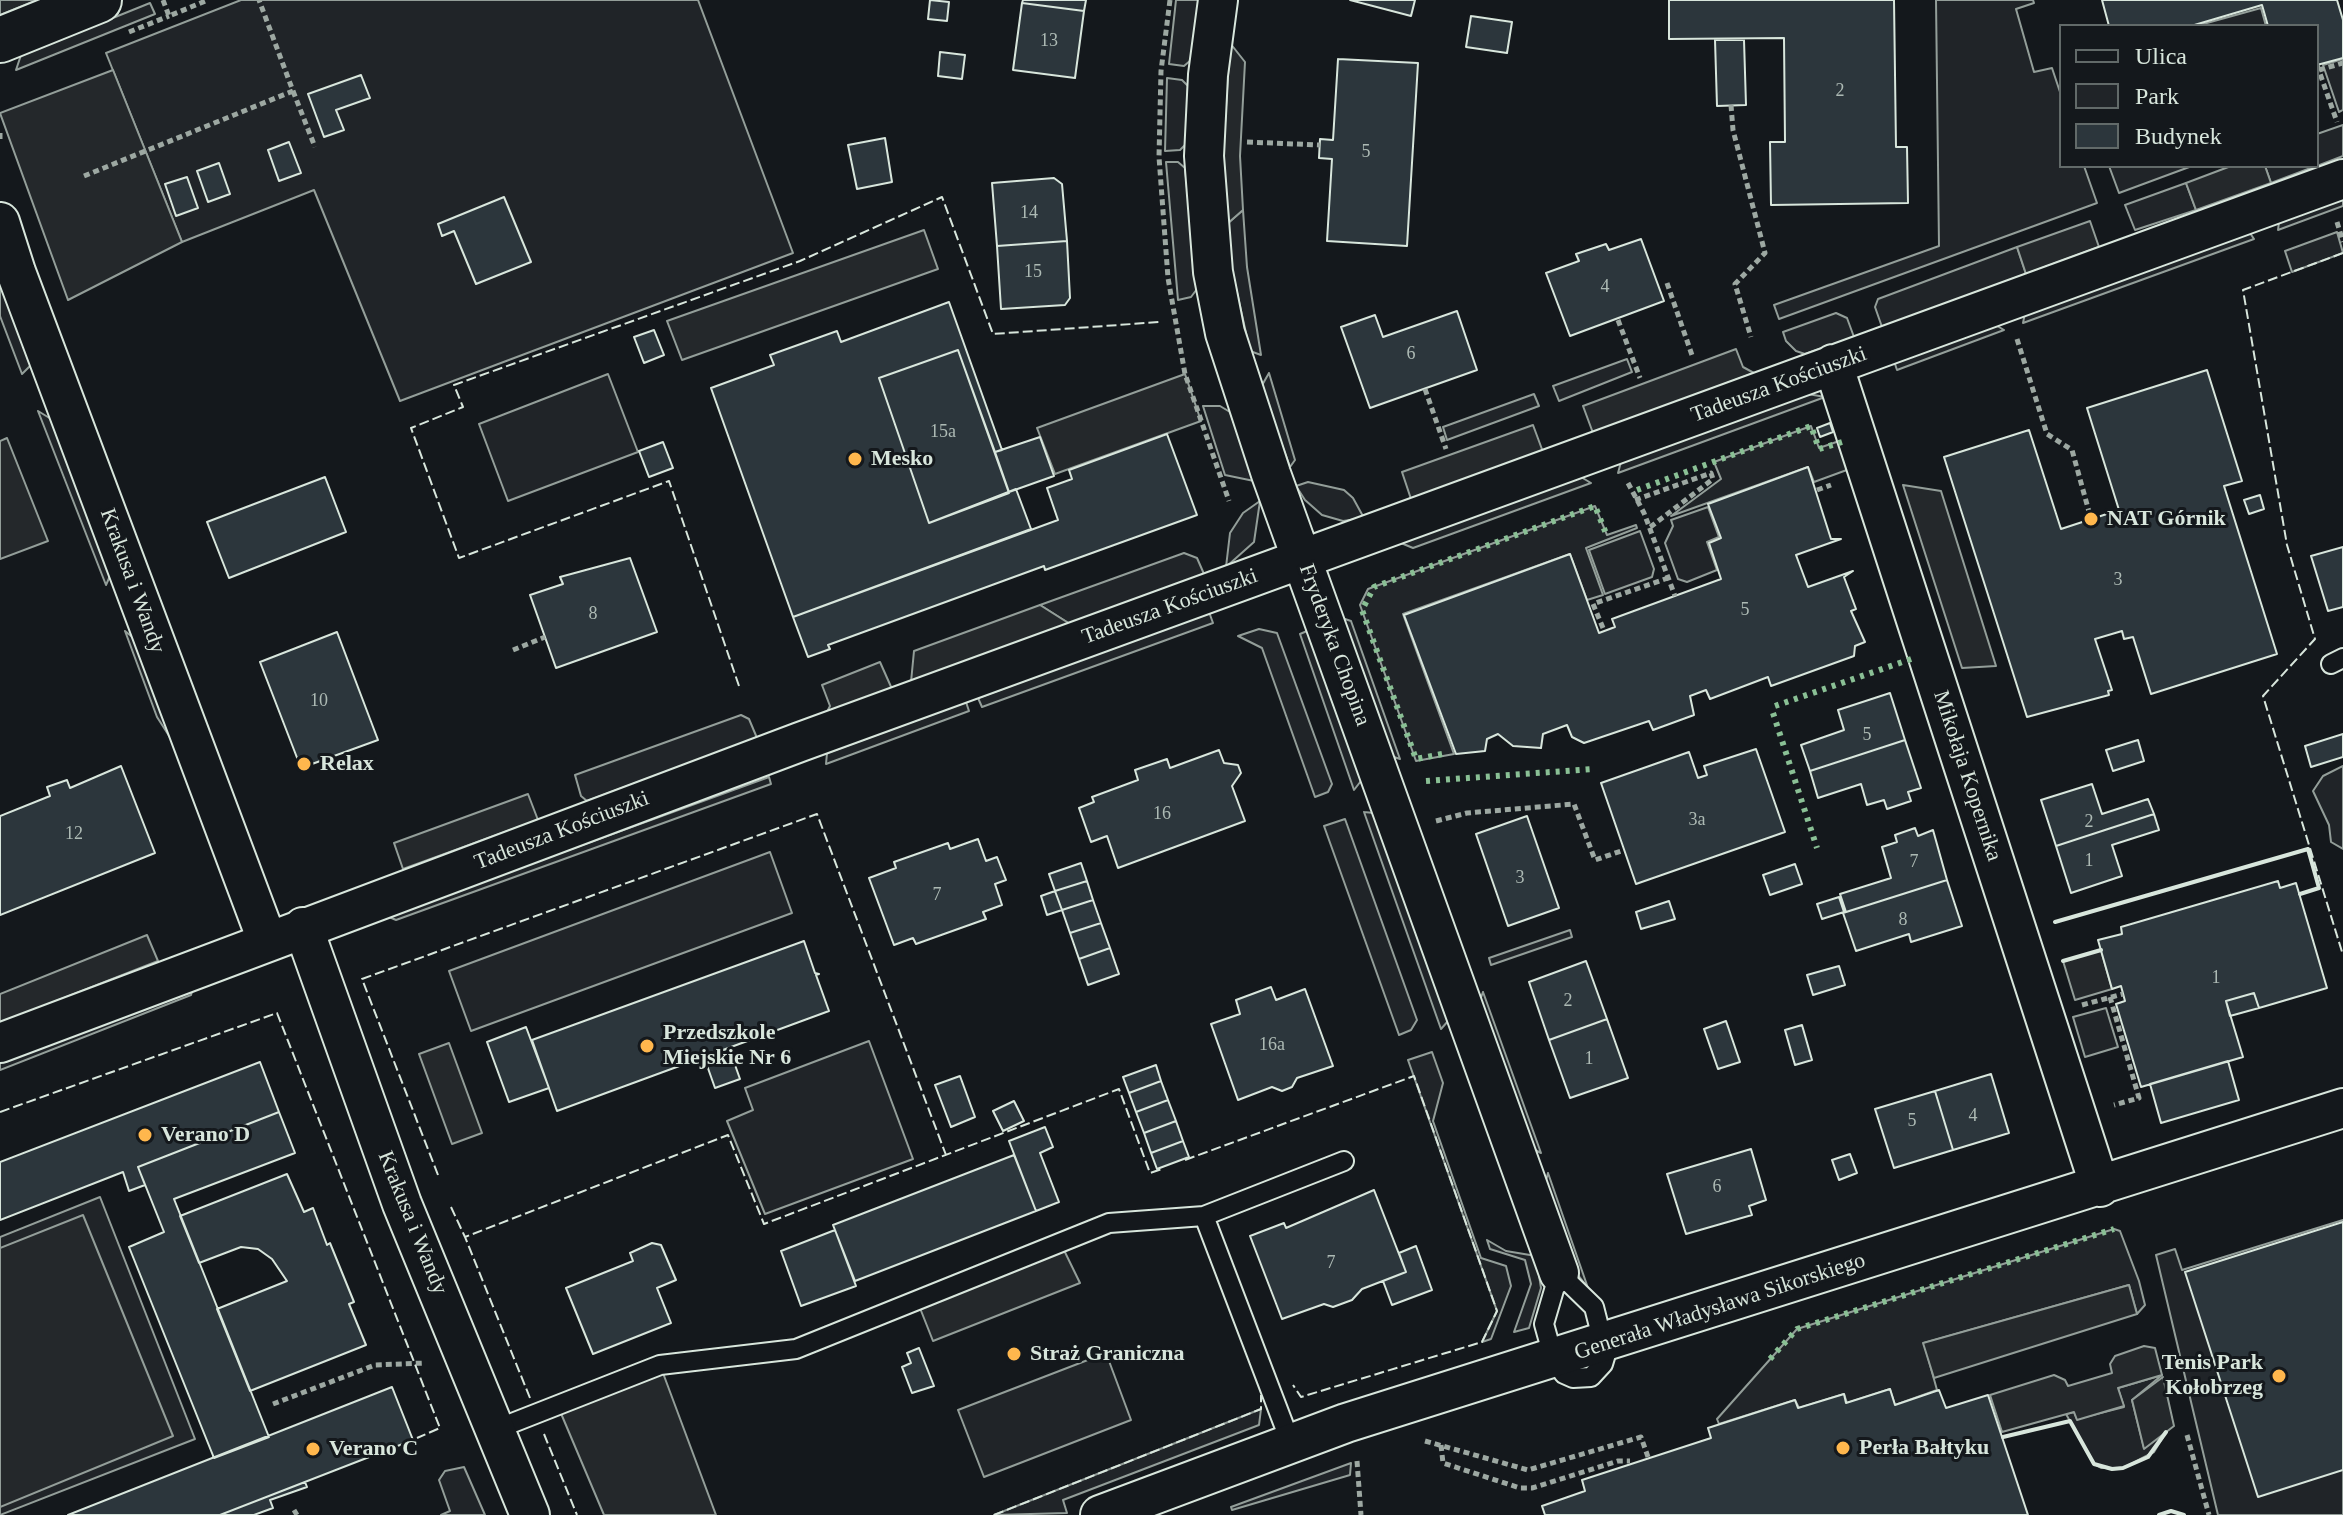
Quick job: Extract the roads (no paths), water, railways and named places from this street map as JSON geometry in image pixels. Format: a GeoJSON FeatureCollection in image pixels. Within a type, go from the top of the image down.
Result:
{"type":"FeatureCollection","features":[{"type":"Feature","properties":{"kind":"street"},"geometry":{"type":"LineString","coordinates":[[0,40],[99,0]]}},
{"type":"Feature","properties":{"kind":"street","name":"Fryderyka Chopina"},"geometry":{"type":"LineString","coordinates":[[1218,0],[1208,75],[1204,156],[1218,302],[1236,372],[1559,1273]]}},
{"type":"Feature","properties":{"kind":"street","name":"Tadeusza Kościuszki"},"geometry":{"type":"LineString","coordinates":[[0,1043],[267,940],[2343,179]]}},
{"type":"Feature","properties":{"kind":"street","name":"Krakusa i Wandy"},"geometry":{"type":"LineString","coordinates":[[0,222],[16,272],[267,940]]}},
{"type":"Feature","properties":{"kind":"street","name":"Mikołaja Kopernika"},"geometry":{"type":"LineString","coordinates":[[1833,364],[2100,1187]]}},
{"type":"Feature","properties":{"kind":"street","name":"Krakusa i Wandy"},"geometry":{"type":"LineString","coordinates":[[303,927],[402,1204],[530,1515]]}},
{"type":"Feature","properties":{"kind":"street","name":"Generała Władysława Sikorskiego"},"geometry":{"type":"LineString","coordinates":[[1100,1515],[1290,1441],[2343,1108]]}},
{"type":"Feature","properties":{"kind":"lane"},"geometry":{"type":"LineString","coordinates":[[497,1429],[660,1365],[796,1349],[1109,1223],[1204,1216],[1344,1161]]}},
{"type":"Feature","properties":{"kind":"lane"},"geometry":{"type":"LineString","coordinates":[[1204,1216],[1290,1441]]}},
{"type":"Feature","properties":{"kind":"lane","name":"Fryderyka Chopina"},"geometry":{"type":"LineString","coordinates":[[1559,1273],[1594,1307],[1604,1344]]}},
{"type":"Feature","properties":{"kind":"lane"},"geometry":{"type":"LineString","coordinates":[[1554,1360],[1544,1324],[1559,1273]]}},
{"type":"Feature","properties":{"kind":"place","name":"Mesko"},"geometry":{"type":"Point","coordinates":[855,459]}},
{"type":"Feature","properties":{"kind":"place","name":"NAT Górnik"},"geometry":{"type":"Point","coordinates":[2091,519]}},
{"type":"Feature","properties":{"kind":"place","name":"Relax"},"geometry":{"type":"Point","coordinates":[304,764]}},
{"type":"Feature","properties":{"kind":"place","name":"Przedszkole Miejskie Nr 6"},"geometry":{"type":"Point","coordinates":[647,1046]}},
{"type":"Feature","properties":{"kind":"place","name":"Verano D"},"geometry":{"type":"Point","coordinates":[145,1135]}},
{"type":"Feature","properties":{"kind":"place","name":"Straż Graniczna"},"geometry":{"type":"Point","coordinates":[1014,1354]}},
{"type":"Feature","properties":{"kind":"place","name":"Tenis Park Kołobrzeg"},"geometry":{"type":"Point","coordinates":[2279,1376]}},
{"type":"Feature","properties":{"kind":"place","name":"Perła Bałtyku"},"geometry":{"type":"Point","coordinates":[1843,1448]}},
{"type":"Feature","properties":{"kind":"place","name":"Verano C"},"geometry":{"type":"Point","coordinates":[313,1449]}}]}
